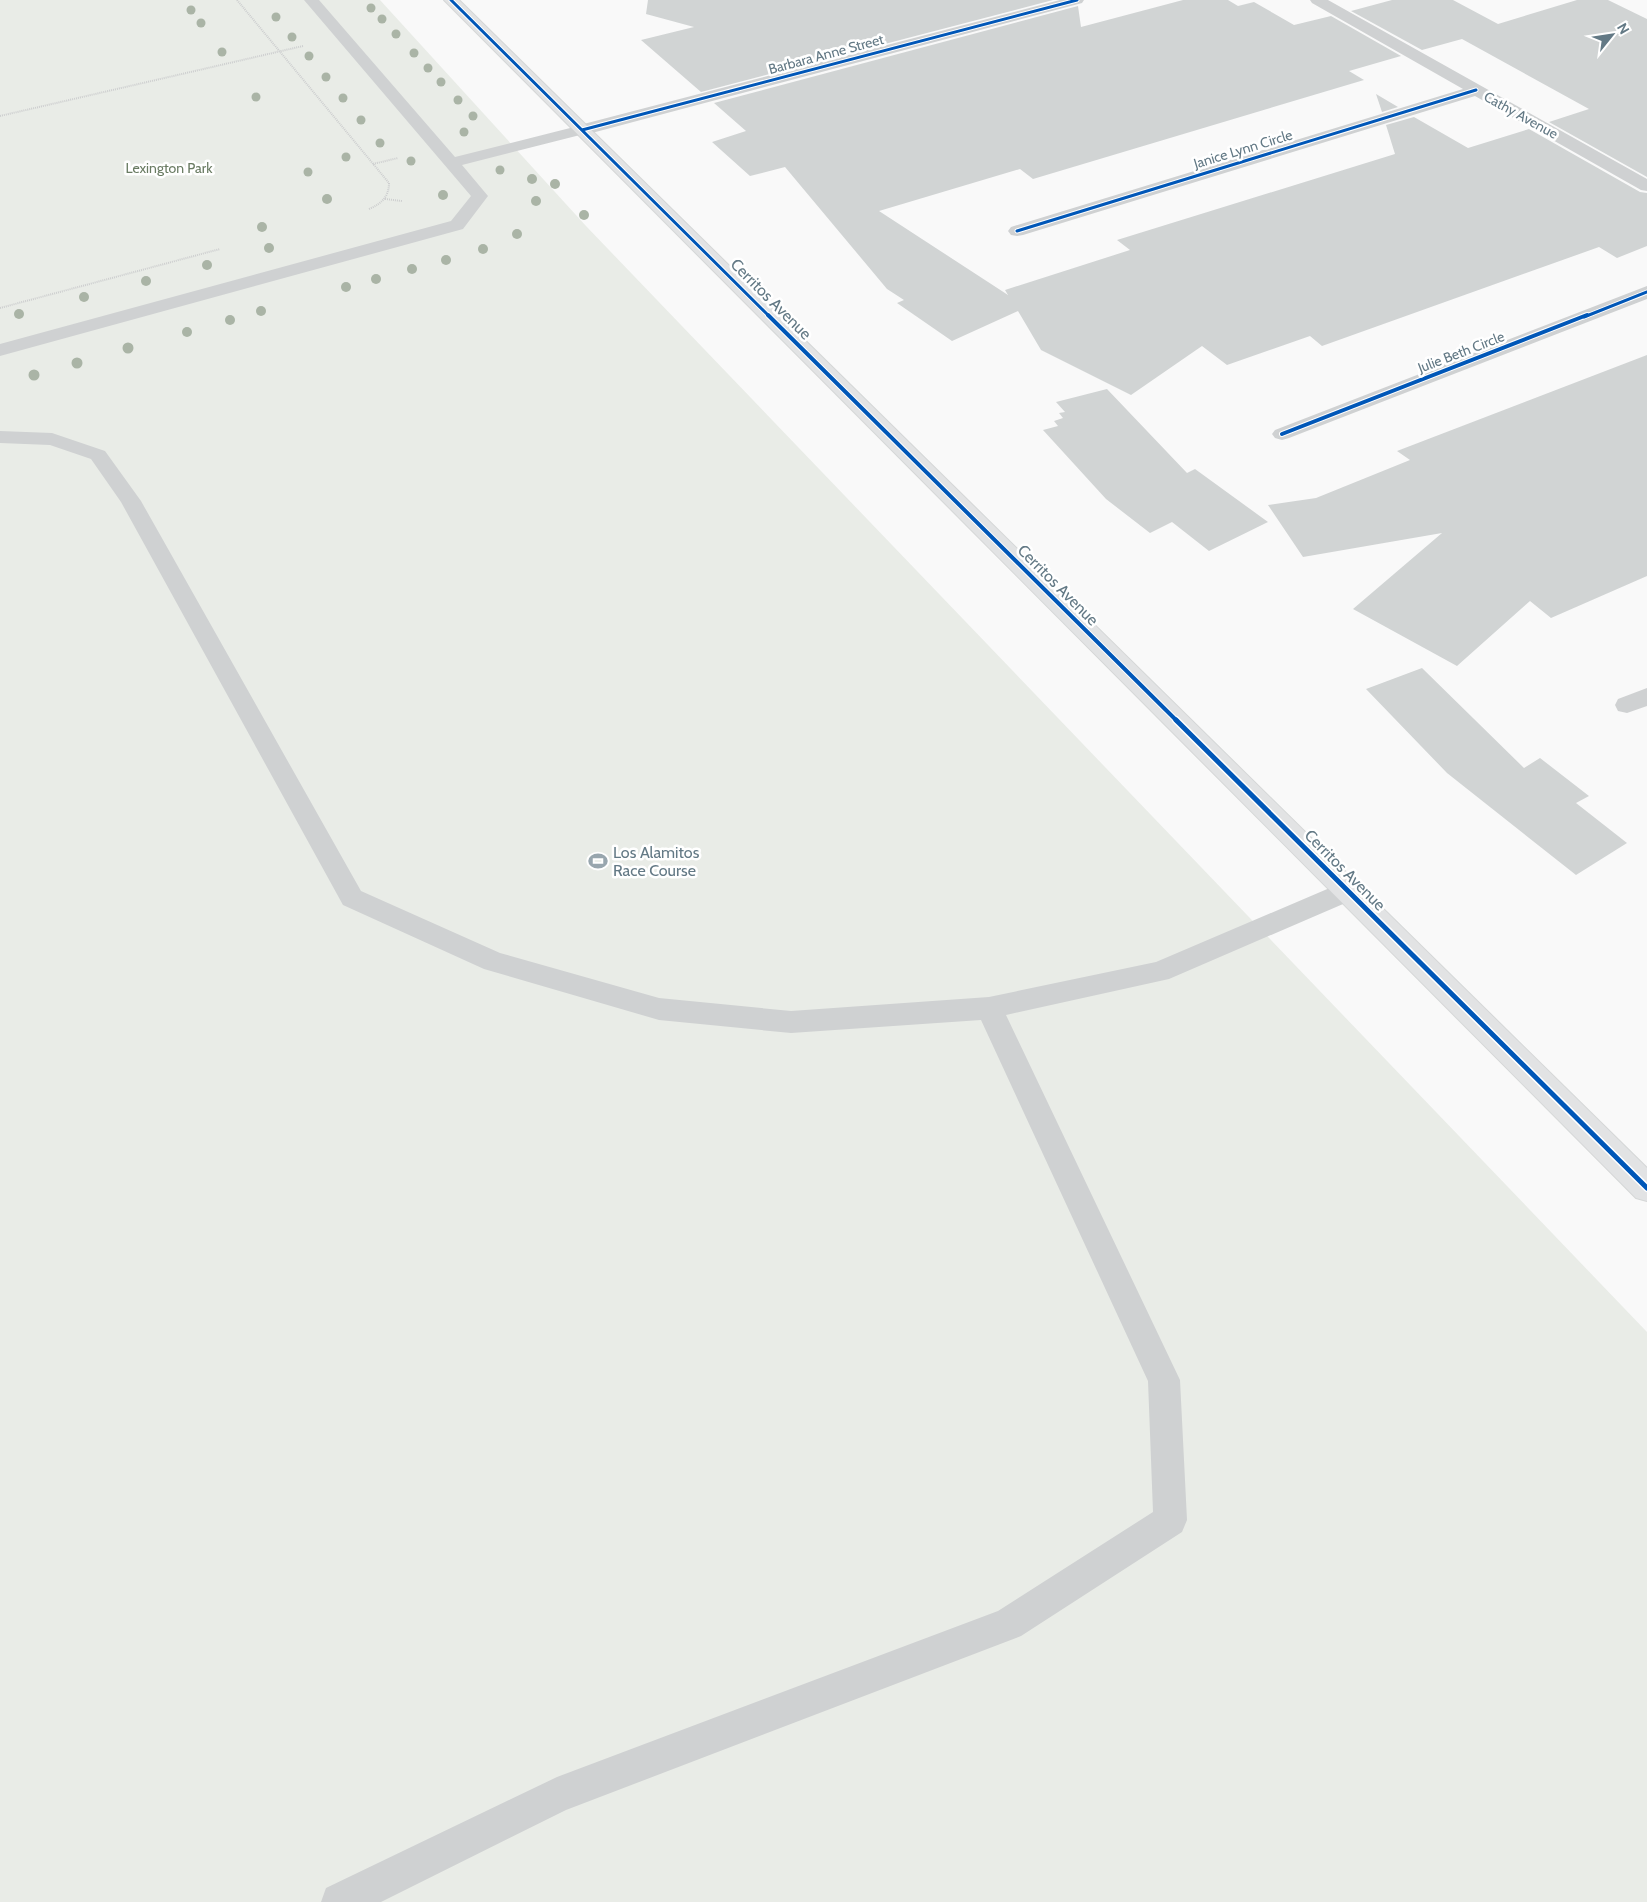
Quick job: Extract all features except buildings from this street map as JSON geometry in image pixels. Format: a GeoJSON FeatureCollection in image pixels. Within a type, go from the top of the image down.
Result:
{"type":"FeatureCollection","features":[{"type":"Feature","properties":{"kind":"main road","name":"Cerritos Avenue"},"geometry":{"type":"LineString","coordinates":[[451,0],[1647,1188]]}},
{"type":"Feature","properties":{"kind":"street","name":"Barbara Anne Street"},"geometry":{"type":"LineString","coordinates":[[582,130],[1076,0]]}},
{"type":"Feature","properties":{"kind":"street","name":"Cathy Avenue"},"geometry":{"type":"LineString","coordinates":[[1317,0],[1647,186]]}},
{"type":"Feature","properties":{"kind":"street","name":"Janice Lynn Circle"},"geometry":{"type":"LineString","coordinates":[[1017,231],[1476,90]]}},
{"type":"Feature","properties":{"kind":"street","name":"Julie Beth Circle"},"geometry":{"type":"LineString","coordinates":[[1282,434],[1647,292]]}},
{"type":"Feature","properties":{"kind":"lane"},"geometry":{"type":"LineString","coordinates":[[0,350],[457,225],[480,196],[311,0]]}},
{"type":"Feature","properties":{"kind":"lane"},"geometry":{"type":"LineString","coordinates":[[451,163],[582,130]]}},
{"type":"Feature","properties":{"kind":"lane"},"geometry":{"type":"LineString","coordinates":[[0,438],[52,439],[98,455],[131,501],[352,898],[493,962],[659,1009],[791,1022],[989,1008],[1160,972],[1348,891]]}},
{"type":"Feature","properties":{"kind":"lane"},"geometry":{"type":"LineString","coordinates":[[340,1902],[557,1795],[1009,1624],[1170,1520],[1164,1380],[989,1008]]}},
{"type":"Feature","properties":{"kind":"path"},"geometry":{"type":"LineString","coordinates":[[237,0],[389,183],[390,191],[385,199],[364,212]]}},
{"type":"Feature","properties":{"kind":"path"},"geometry":{"type":"LineString","coordinates":[[0,116],[343,37]]}},
{"type":"Feature","properties":{"kind":"path"},"geometry":{"type":"LineString","coordinates":[[0,308],[220,250]]}},
{"type":"Feature","properties":{"kind":"green space","name":"Los Alamitos Race Course"},"geometry":{"type":"Polygon","coordinates":[[[0,0],[380,0],[586,226],[1647,1332],[1647,1902],[0,1902],[0,0]]]}},
{"type":"Feature","properties":{"kind":"cycle path"},"geometry":{"type":"LineString","coordinates":[[451,0],[1647,1188]]}},
{"type":"Feature","properties":{"kind":"cycle path"},"geometry":{"type":"LineString","coordinates":[[582,130],[1077,0]]}},
{"type":"Feature","properties":{"kind":"cycle path"},"geometry":{"type":"LineString","coordinates":[[1017,231],[1476,90]]}},
{"type":"Feature","properties":{"kind":"cycle path"},"geometry":{"type":"LineString","coordinates":[[1282,434],[1647,292]]}},
{"type":"Feature","properties":{"kind":"place","name":"Los Alamitos Race Course"},"geometry":{"type":"Point","coordinates":[598,861]}},
{"type":"Feature","properties":{"kind":"park label","name":"Lexington Park"},"geometry":{"type":"Point","coordinates":[169,168]}}]}
